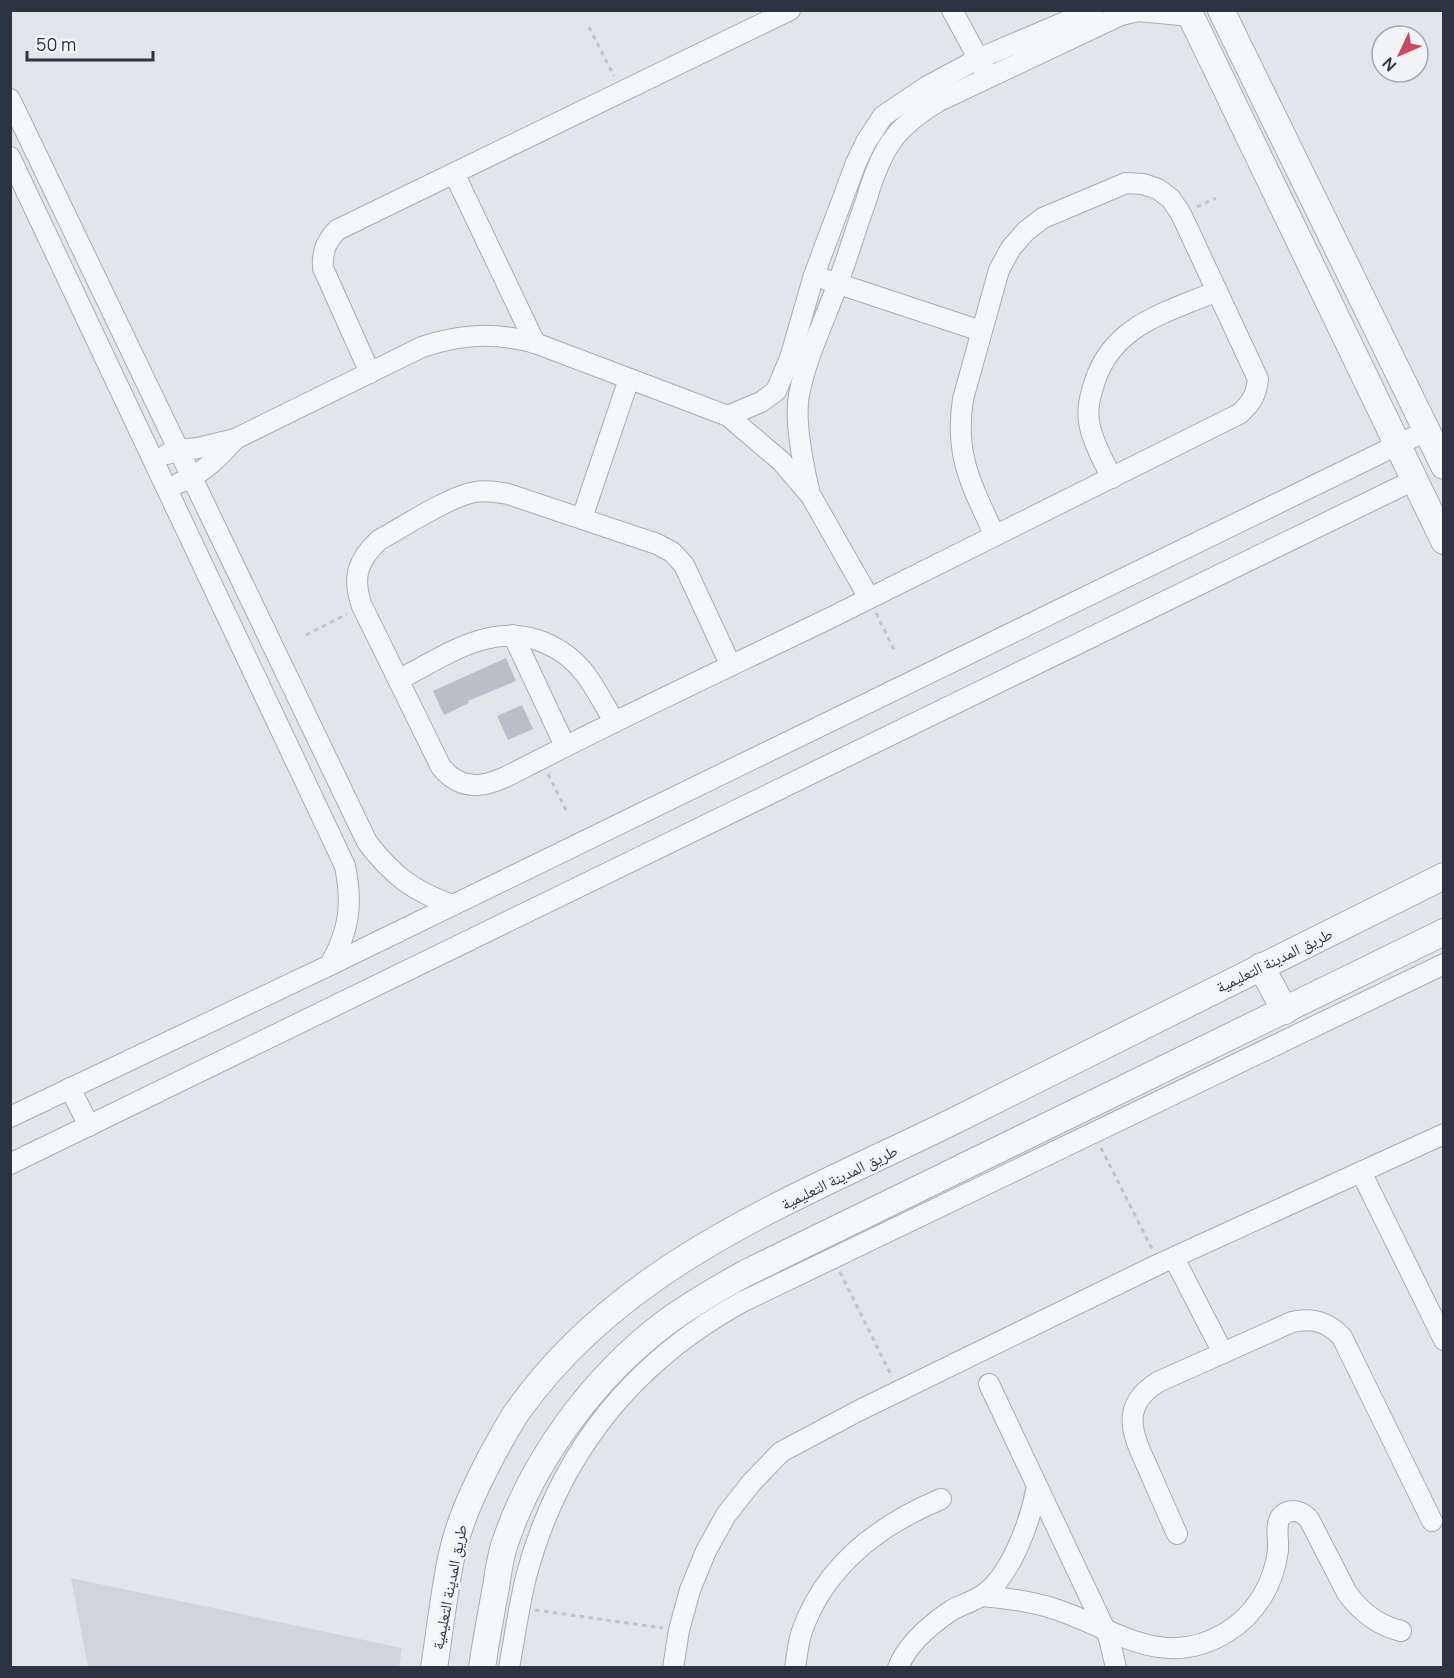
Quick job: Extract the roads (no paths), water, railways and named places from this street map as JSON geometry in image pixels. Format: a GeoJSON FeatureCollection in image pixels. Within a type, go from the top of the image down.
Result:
{"type":"FeatureCollection","features":[{"type":"Feature","properties":{"kind":"street"},"geometry":{"type":"LineString","coordinates":[[370,373],[323,268],[322,254],[327,240],[337,230],[790,10]]}},
{"type":"Feature","properties":{"kind":"street"},"geometry":{"type":"LineString","coordinates":[[952,10],[989,78]]}},
{"type":"Feature","properties":{"kind":"street"},"geometry":{"type":"LineString","coordinates":[[728,416],[762,402],[776,391],[790,358],[814,276],[856,164],[866,142],[883,116],[926,87],[978,59],[1093,10]]}},
{"type":"Feature","properties":{"kind":"street"},"geometry":{"type":"LineString","coordinates":[[1221,10],[1443,466]]}},
{"type":"Feature","properties":{"kind":"street"},"geometry":{"type":"LineString","coordinates":[[811,496],[803,464],[798,398],[806,368],[838,283],[876,169],[886,148],[901,129],[919,113],[939,101],[1121,15],[1139,11],[1190,13],[1443,541]]}},
{"type":"Feature","properties":{"kind":"street"},"geometry":{"type":"LineString","coordinates":[[10,99],[366,842],[383,864],[403,882],[426,896],[452,905]]}},
{"type":"Feature","properties":{"kind":"street"},"geometry":{"type":"LineString","coordinates":[[10,157],[345,866],[350,908],[347,928],[330,965]]}},
{"type":"Feature","properties":{"kind":"street"},"geometry":{"type":"LineString","coordinates":[[454,172],[535,343]]}},
{"type":"Feature","properties":{"kind":"street"},"geometry":{"type":"LineString","coordinates":[[731,666],[684,565],[672,552],[657,544],[508,494],[492,491],[459,496],[379,540],[360,563],[357,592],[362,606],[441,767],[448,776],[468,786],[479,786],[541,759],[565,746],[731,666],[995,536],[1112,478],[1239,414],[1250,405],[1256,393],[1257,379],[1181,214],[1171,199],[1158,189],[1143,184],[1126,183],[1043,218],[1026,231],[1011,248],[999,270],[959,420],[964,464],[995,536]]}},
{"type":"Feature","properties":{"kind":"street"},"geometry":{"type":"LineString","coordinates":[[814,276],[981,331]]}},
{"type":"Feature","properties":{"kind":"street"},"geometry":{"type":"LineString","coordinates":[[1112,478],[1089,426],[1088,409],[1091,392],[1103,363],[1121,339],[1137,325],[1217,291]]}},
{"type":"Feature","properties":{"kind":"street"},"geometry":{"type":"LineString","coordinates":[[153,459],[178,450],[198,448],[235,439],[422,347],[459,337],[497,335],[535,343],[728,416],[772,453],[811,496],[869,598]]}},
{"type":"Feature","properties":{"kind":"street"},"geometry":{"type":"LineString","coordinates":[[582,518],[629,379]]}},
{"type":"Feature","properties":{"kind":"street"},"geometry":{"type":"LineString","coordinates":[[10,1117],[330,965],[1426,431]]}},
{"type":"Feature","properties":{"kind":"street"},"geometry":{"type":"LineString","coordinates":[[167,488],[192,478],[218,458],[235,439]]}},
{"type":"Feature","properties":{"kind":"street"},"geometry":{"type":"LineString","coordinates":[[10,1164],[1414,480]]}},
{"type":"Feature","properties":{"kind":"street"},"geometry":{"type":"LineString","coordinates":[[398,680],[477,640],[513,635],[534,639],[554,647],[572,659],[586,675],[615,722]]}},
{"type":"Feature","properties":{"kind":"street"},"geometry":{"type":"LineString","coordinates":[[513,635],[565,746]]}},
{"type":"Feature","properties":{"kind":"street","name":"طريق المدينة التعليمية"},"geometry":{"type":"LineString","coordinates":[[434,1668],[452,1554],[463,1516],[485,1469],[523,1404],[559,1360],[594,1324],[622,1300],[683,1257],[750,1219],[918,1140],[1443,876]]}},
{"type":"Feature","properties":{"kind":"street"},"geometry":{"type":"LineString","coordinates":[[482,1668],[503,1548],[519,1507],[543,1460],[564,1426],[587,1399],[632,1351],[667,1322],[703,1297],[746,1273],[1443,932]]}},
{"type":"Feature","properties":{"kind":"street"},"geometry":{"type":"LineString","coordinates":[[509,1668],[519,1608],[536,1544],[558,1491],[586,1441],[629,1386],[671,1348],[717,1316],[833,1258],[1443,964]]}},
{"type":"Feature","properties":{"kind":"street"},"geometry":{"type":"LineString","coordinates":[[1261,966],[1285,1011]]}},
{"type":"Feature","properties":{"kind":"street"},"geometry":{"type":"LineString","coordinates":[[70,1088],[89,1126]]}},
{"type":"Feature","properties":{"kind":"street"},"geometry":{"type":"LineString","coordinates":[[673,1668],[679,1630],[690,1590],[706,1551],[726,1515],[752,1482],[781,1452],[1166,1261],[1443,1134]]}},
{"type":"Feature","properties":{"kind":"street"},"geometry":{"type":"LineString","coordinates":[[1361,1172],[1443,1340]]}},
{"type":"Feature","properties":{"kind":"street"},"geometry":{"type":"LineString","coordinates":[[1166,1261],[1223,1353]]}},
{"type":"Feature","properties":{"kind":"street"},"geometry":{"type":"LineString","coordinates":[[1177,1534],[1134,1437],[1132,1415],[1141,1395],[1149,1388],[1223,1353],[1302,1319],[1314,1320],[1335,1329],[1348,1347],[1432,1521]]}},
{"type":"Feature","properties":{"kind":"street"},"geometry":{"type":"LineString","coordinates":[[989,1384],[1106,1631],[1116,1668]]}},
{"type":"Feature","properties":{"kind":"street"},"geometry":{"type":"LineString","coordinates":[[982,1596],[1003,1572],[1019,1546],[1034,1507],[1037,1486]]}},
{"type":"Feature","properties":{"kind":"street"},"geometry":{"type":"LineString","coordinates":[[795,1668],[801,1633],[824,1589],[839,1569],[881,1530],[917,1509],[941,1499]]}},
{"type":"Feature","properties":{"kind":"street"},"geometry":{"type":"LineString","coordinates":[[898,1668],[915,1642],[937,1621],[966,1602],[982,1596],[1034,1603],[1082,1619],[1138,1644],[1167,1647],[1196,1645],[1225,1634],[1249,1614],[1266,1590],[1276,1562],[1277,1526],[1284,1514],[1296,1511],[1302,1512],[1310,1521],[1347,1593],[1354,1602],[1370,1618],[1401,1631]]}}]}
